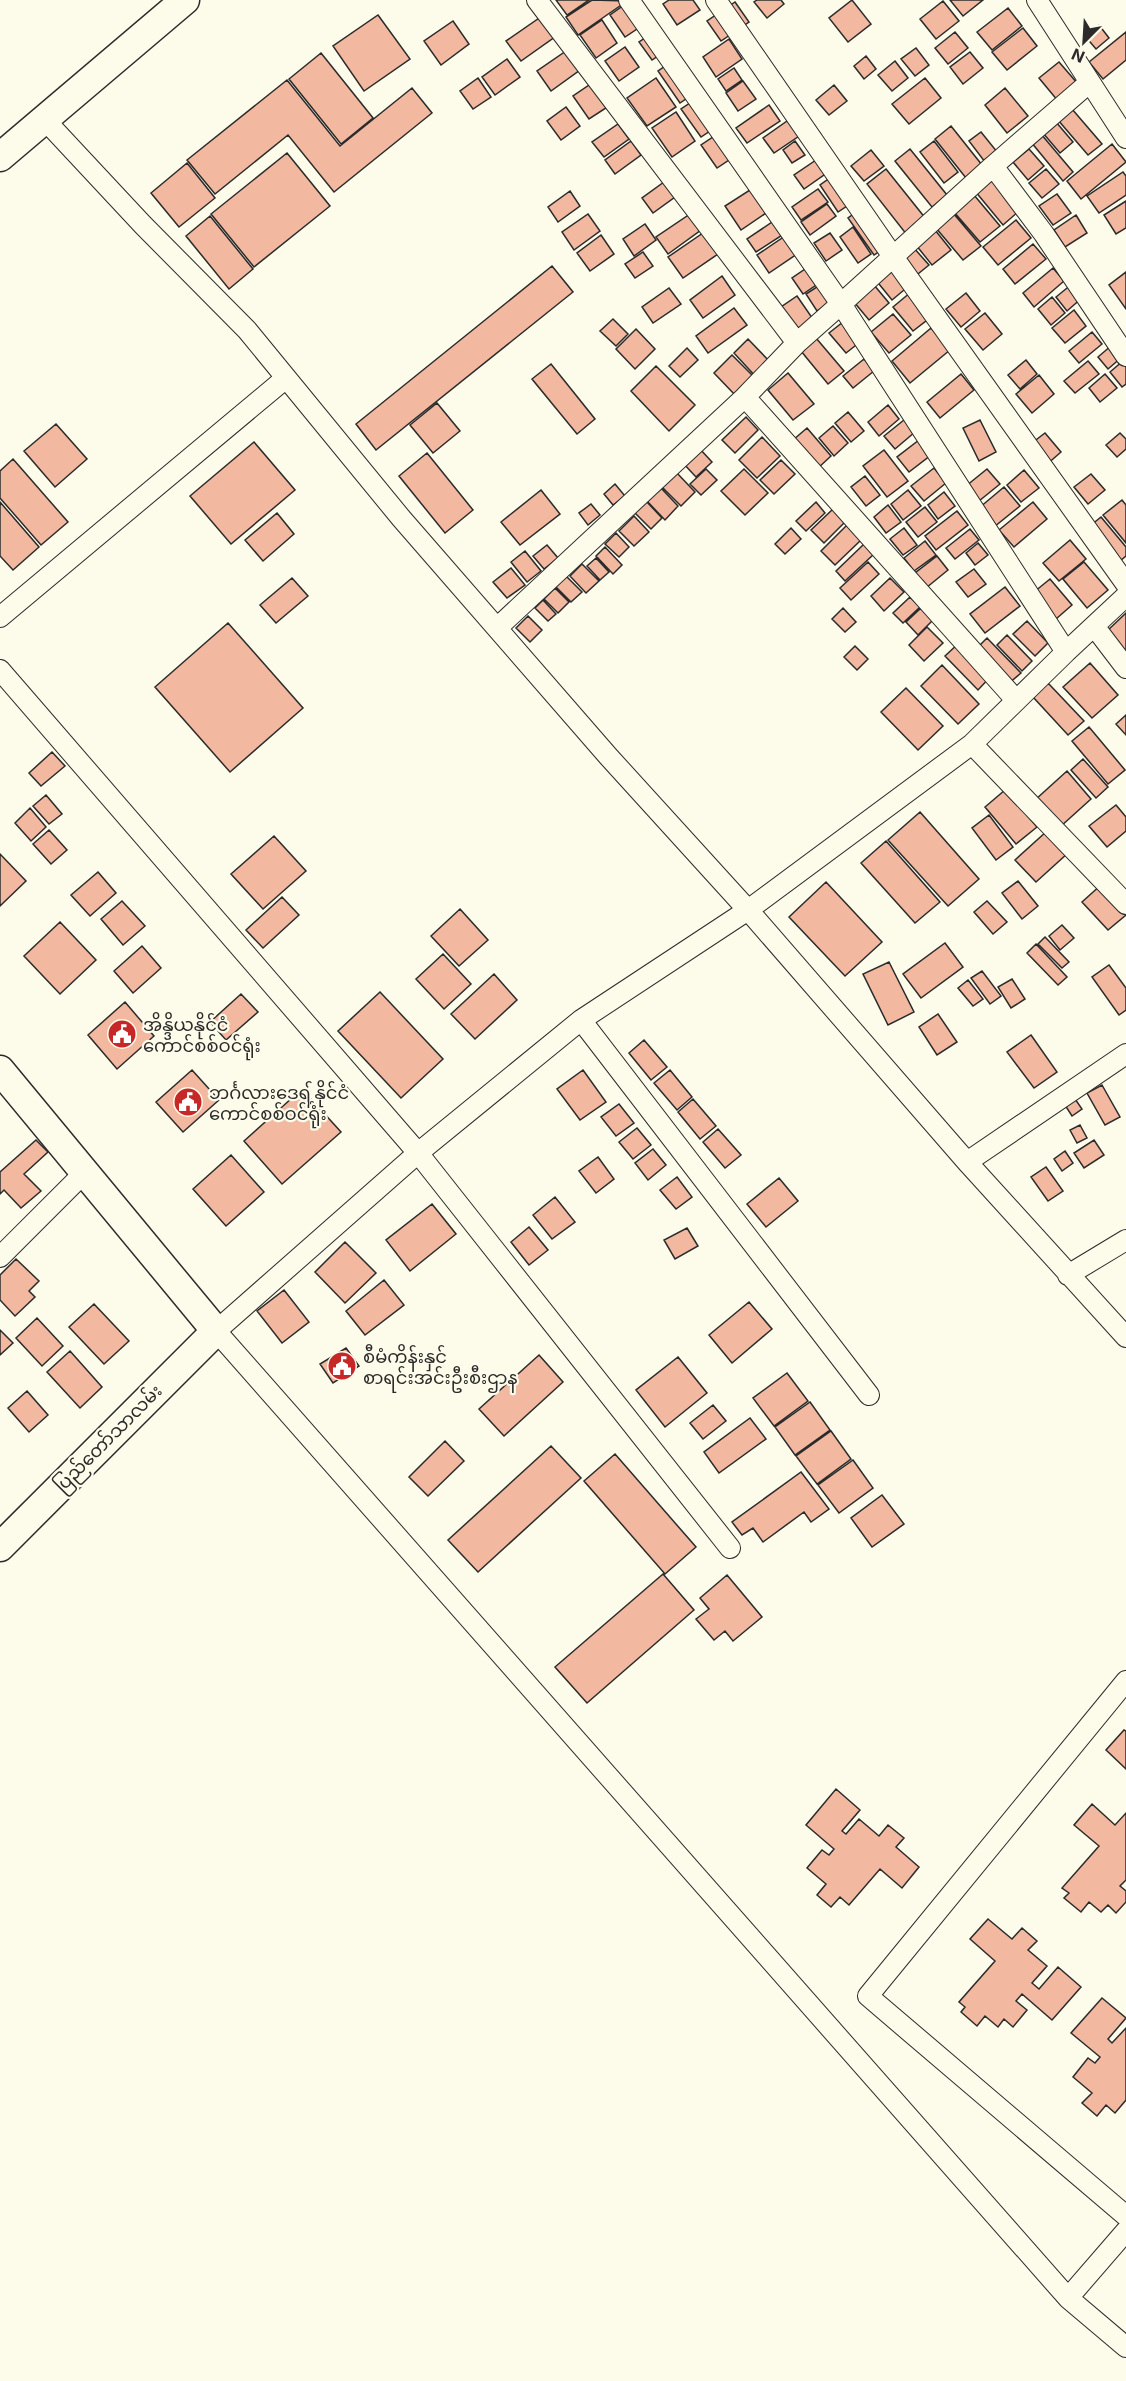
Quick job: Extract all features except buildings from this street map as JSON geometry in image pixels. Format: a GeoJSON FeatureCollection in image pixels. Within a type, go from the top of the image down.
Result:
{"type":"FeatureCollection","features":[{"type":"Feature","properties":{"kind":"street"},"geometry":{"type":"LineString","coordinates":[[0,157],[185,0]]}},
{"type":"Feature","properties":{"kind":"street"},"geometry":{"type":"LineString","coordinates":[[537,0],[797,343]]}},
{"type":"Feature","properties":{"kind":"street"},"geometry":{"type":"LineString","coordinates":[[629,0],[841,304],[1066,652]]}},
{"type":"Feature","properties":{"kind":"street"},"geometry":{"type":"LineString","coordinates":[[716,0],[894,258],[1126,584]]}},
{"type":"Feature","properties":{"kind":"street"},"geometry":{"type":"LineString","coordinates":[[1037,0],[1126,138]]}},
{"type":"Feature","properties":{"kind":"street"},"geometry":{"type":"LineString","coordinates":[[497,628],[745,398],[797,343],[1090,82]]}},
{"type":"Feature","properties":{"kind":"street"},"geometry":{"type":"LineString","coordinates":[[45,120],[143,225],[247,330],[401,518],[608,756],[748,910],[967,1162],[1126,1337]]}},
{"type":"Feature","properties":{"kind":"street"},"geometry":{"type":"LineString","coordinates":[[993,166],[1044,234],[1126,356]]}},
{"type":"Feature","properties":{"kind":"street"},"geometry":{"type":"LineString","coordinates":[[0,617],[286,378]]}},
{"type":"Feature","properties":{"kind":"street"},"geometry":{"type":"LineString","coordinates":[[745,398],[1016,700]]}},
{"type":"Feature","properties":{"kind":"street"},"geometry":{"type":"LineString","coordinates":[[216,1331],[418,1153],[581,1020],[748,910],[972,744],[1126,596]]}},
{"type":"Feature","properties":{"kind":"street"},"geometry":{"type":"LineString","coordinates":[[1094,626],[1126,668]]}},
{"type":"Feature","properties":{"kind":"street"},"geometry":{"type":"LineString","coordinates":[[0,670],[418,1153],[730,1548]]}},
{"type":"Feature","properties":{"kind":"street"},"geometry":{"type":"LineString","coordinates":[[972,744],[1126,904]]}},
{"type":"Feature","properties":{"kind":"street"},"geometry":{"type":"LineString","coordinates":[[581,1020],[869,1395]]}},
{"type":"Feature","properties":{"kind":"street"},"geometry":{"type":"LineString","coordinates":[[967,1162],[1126,1054]]}},
{"type":"Feature","properties":{"kind":"street"},"geometry":{"type":"LineString","coordinates":[[0,1070],[216,1331],[1068,2298],[1126,2347]]}},
{"type":"Feature","properties":{"kind":"street"},"geometry":{"type":"LineString","coordinates":[[0,1257],[85,1172]]}},
{"type":"Feature","properties":{"kind":"street"},"geometry":{"type":"LineString","coordinates":[[1068,1275],[1126,1240]]}},
{"type":"Feature","properties":{"kind":"street","name":"ပြည်တော်သာလမ်း"},"geometry":{"type":"LineString","coordinates":[[0,1547],[216,1331]]}},
{"type":"Feature","properties":{"kind":"street"},"geometry":{"type":"LineString","coordinates":[[1126,1681],[868,1996],[1126,2216]]}},
{"type":"Feature","properties":{"kind":"street"},"geometry":{"type":"LineString","coordinates":[[1068,2298],[1126,2231]]}},
{"type":"Feature","properties":{"kind":"place","name":"အိန္ဒိယနိုင်ငံ ကောင်စစ်ဝင်ရုံး"},"geometry":{"type":"Point","coordinates":[122,1034]}},
{"type":"Feature","properties":{"kind":"place","name":"ဘင်္ဂလားဒေရှ့်နိုင်ငံ ကောင်စစ်ဝင်ရုံး"},"geometry":{"type":"Point","coordinates":[188,1102]}},
{"type":"Feature","properties":{"kind":"place","name":"စီမံကိန်းနှင့် စာရင်းအင်းဦးစီးဌာန"},"geometry":{"type":"Point","coordinates":[342,1366]}}]}
